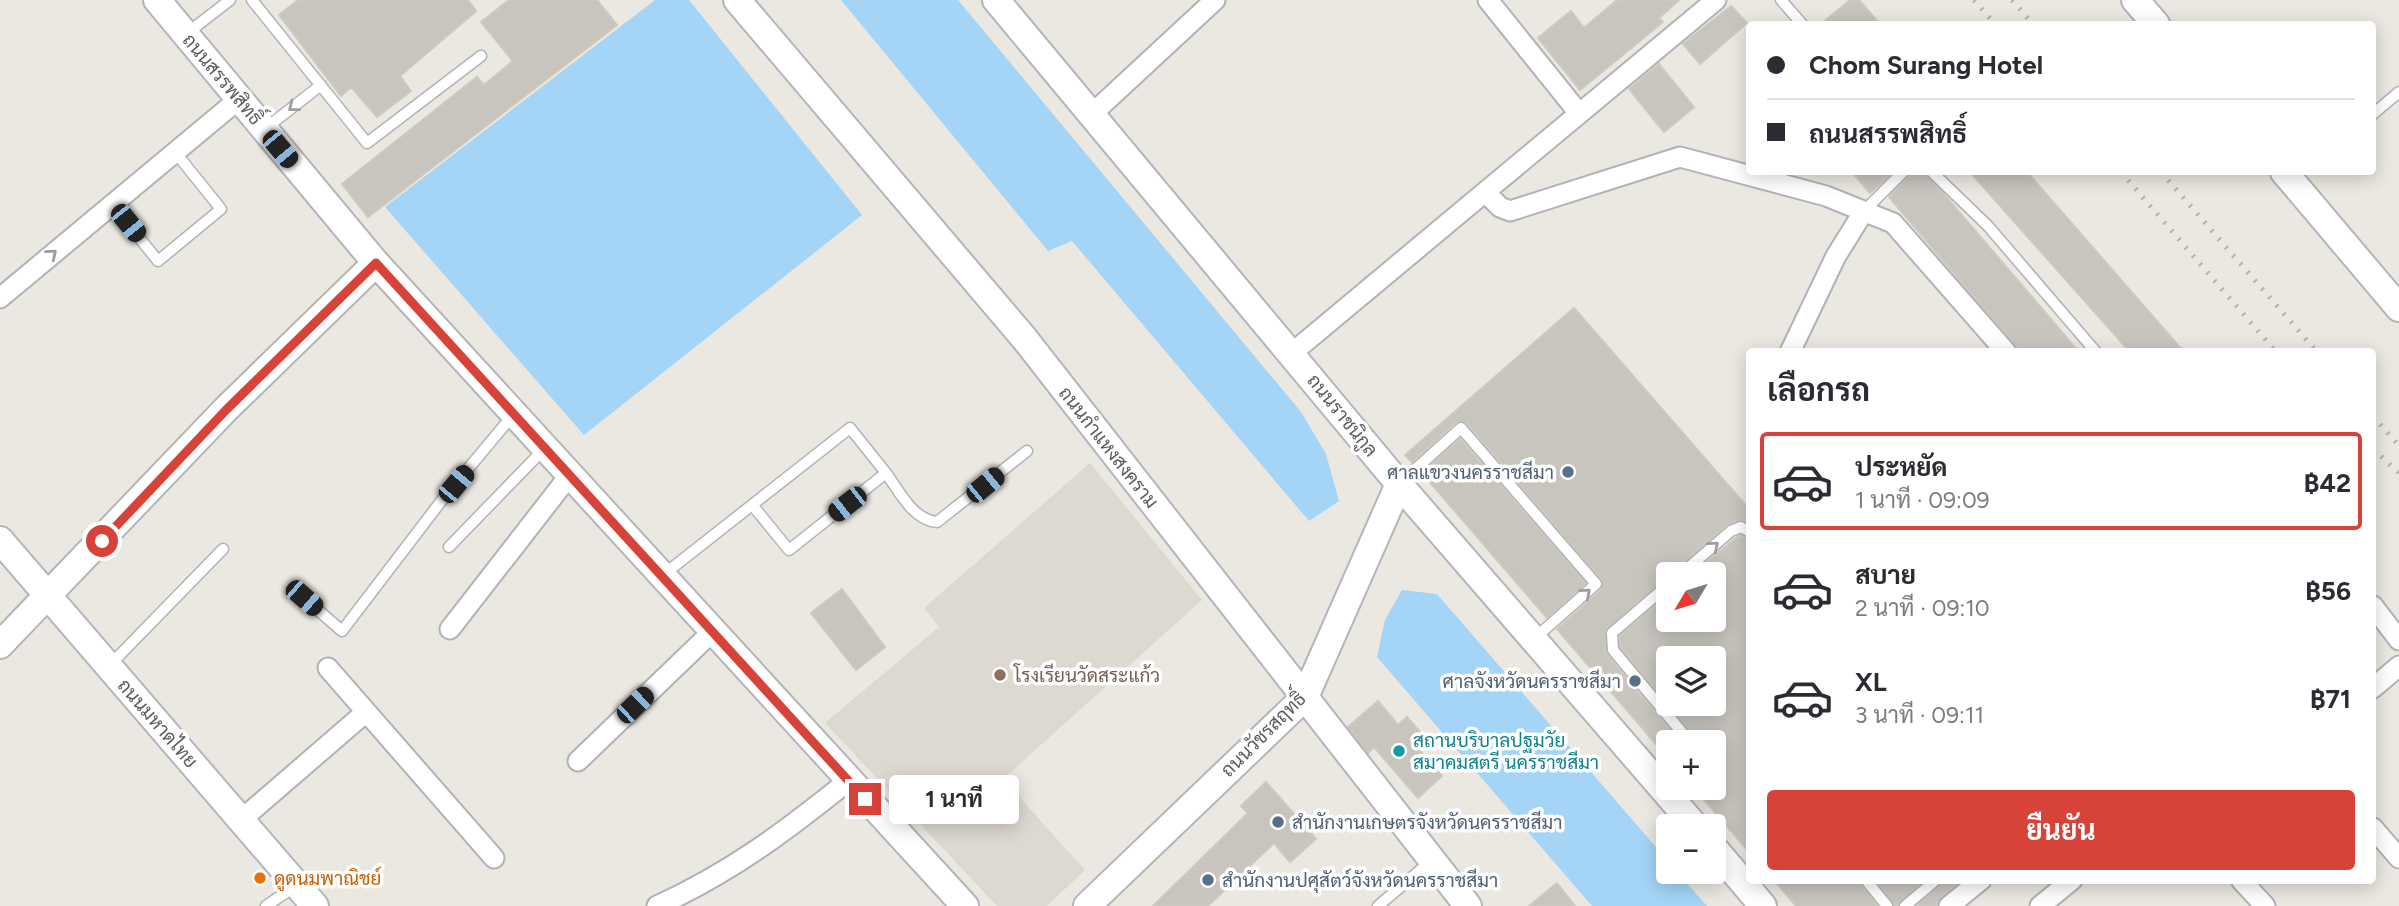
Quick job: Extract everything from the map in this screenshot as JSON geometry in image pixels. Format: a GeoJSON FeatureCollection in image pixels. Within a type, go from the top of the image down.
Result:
{"type":"FeatureCollection","features":[{"type":"Feature","properties":{"kind":"street","name":"ถนนสรรพสิทธิ์"},"geometry":{"type":"LineString","coordinates":[[157,0],[376,263],[848,782],[965,906]]}},
{"type":"Feature","properties":{"kind":"street","name":"ถนนกำแหงสงคราม"},"geometry":{"type":"LineString","coordinates":[[737,0],[1024,338],[1468,906]]}},
{"type":"Feature","properties":{"kind":"street"},"geometry":{"type":"LineString","coordinates":[[1092,114],[1215,0]]}},
{"type":"Feature","properties":{"kind":"street"},"geometry":{"type":"LineString","coordinates":[[1488,0],[1578,112]]}},
{"type":"Feature","properties":{"kind":"street"},"geometry":{"type":"LineString","coordinates":[[1292,353],[1578,112],[1716,0]]}},
{"type":"Feature","properties":{"kind":"street"},"geometry":{"type":"LineString","coordinates":[[2135,0],[2153,21]]}},
{"type":"Feature","properties":{"kind":"street","name":"ถนนราชนิกูล"},"geometry":{"type":"LineString","coordinates":[[1004,3],[1092,114],[1399,484],[1685,814]]}},
{"type":"Feature","properties":{"kind":"street"},"geometry":{"type":"LineString","coordinates":[[0,298],[239,99]]}},
{"type":"Feature","properties":{"kind":"street"},"geometry":{"type":"LineString","coordinates":[[1485,192],[1500,207],[1510,211],[1680,158],[1826,196],[1893,223],[2002,348]]}},
{"type":"Feature","properties":{"kind":"street"},"geometry":{"type":"LineString","coordinates":[[2292,177],[2399,308]]}},
{"type":"Feature","properties":{"kind":"street"},"geometry":{"type":"LineString","coordinates":[[1792,348],[1836,256],[1864,211]]}},
{"type":"Feature","properties":{"kind":"street"},"geometry":{"type":"LineString","coordinates":[[0,645],[226,410],[376,263]]}},
{"type":"Feature","properties":{"kind":"street"},"geometry":{"type":"LineString","coordinates":[[450,629],[569,476]]}},
{"type":"Feature","properties":{"kind":"street","name":"ถนนวัชรสฤทธิ์"},"geometry":{"type":"LineString","coordinates":[[1087,906],[1305,696],[1399,484]]}},
{"type":"Feature","properties":{"kind":"street","name":"ถนนมหาดไทย"},"geometry":{"type":"LineString","coordinates":[[0,540],[315,906]]}},
{"type":"Feature","properties":{"kind":"street"},"geometry":{"type":"LineString","coordinates":[[2376,610],[2399,640]]}},
{"type":"Feature","properties":{"kind":"street"},"geometry":{"type":"LineString","coordinates":[[578,761],[712,632]]}},
{"type":"Feature","properties":{"kind":"street"},"geometry":{"type":"LineString","coordinates":[[2376,685],[2399,666]]}},
{"type":"Feature","properties":{"kind":"street"},"geometry":{"type":"LineString","coordinates":[[328,668],[494,859]]}},
{"type":"Feature","properties":{"kind":"street"},"geometry":{"type":"LineString","coordinates":[[241,820],[366,712]]}},
{"type":"Feature","properties":{"kind":"street"},"geometry":{"type":"LineString","coordinates":[[657,906],[725,873],[758,852],[848,782]]}},
{"type":"Feature","properties":{"kind":"street"},"geometry":{"type":"LineString","coordinates":[[2376,832],[2399,859]]}},
{"type":"Feature","properties":{"kind":"street"},"geometry":{"type":"LineString","coordinates":[[1726,862],[1763,906]]}},
{"type":"Feature","properties":{"kind":"street"},"geometry":{"type":"LineString","coordinates":[[1949,906],[1976,884]]}},
{"type":"Feature","properties":{"kind":"street"},"geometry":{"type":"LineString","coordinates":[[2040,906],[2067,884]]}},
{"type":"Feature","properties":{"kind":"street"},"geometry":{"type":"LineString","coordinates":[[2245,884],[2265,906]]}},
{"type":"Feature","properties":{"kind":"lane"},"geometry":{"type":"LineString","coordinates":[[186,35],[230,0]]}},
{"type":"Feature","properties":{"kind":"lane"},"geometry":{"type":"LineString","coordinates":[[253,0],[367,143],[481,55]]}},
{"type":"Feature","properties":{"kind":"lane"},"geometry":{"type":"LineString","coordinates":[[1781,0],[1799,21]]}},
{"type":"Feature","properties":{"kind":"lane"},"geometry":{"type":"LineString","coordinates":[[264,130],[321,85]]}},
{"type":"Feature","properties":{"kind":"lane"},"geometry":{"type":"LineString","coordinates":[[2376,111],[2399,92]]}},
{"type":"Feature","properties":{"kind":"lane"},"geometry":{"type":"LineString","coordinates":[[112,204],[158,261],[220,209],[175,152]]}},
{"type":"Feature","properties":{"kind":"lane"},"geometry":{"type":"LineString","coordinates":[[1864,211],[1900,175]]}},
{"type":"Feature","properties":{"kind":"lane"},"geometry":{"type":"LineString","coordinates":[[1934,175],[1988,226],[2093,348]]}},
{"type":"Feature","properties":{"kind":"lane"},"geometry":{"type":"LineString","coordinates":[[304,598],[342,631],[442,500],[513,414]]}},
{"type":"Feature","properties":{"kind":"lane"},"geometry":{"type":"LineString","coordinates":[[662,577],[850,428],[912,509],[926,520],[937,522],[1027,451]]}},
{"type":"Feature","properties":{"kind":"lane"},"geometry":{"type":"LineString","coordinates":[[1399,484],[1461,428],[1596,584],[1535,638]]}},
{"type":"Feature","properties":{"kind":"lane"},"geometry":{"type":"LineString","coordinates":[[449,547],[545,449]]}},
{"type":"Feature","properties":{"kind":"lane"},"geometry":{"type":"LineString","coordinates":[[753,506],[789,550],[886,474]]}},
{"type":"Feature","properties":{"kind":"lane"},"geometry":{"type":"LineString","coordinates":[[1695,562],[1731,531],[1741,527],[1746,530]]}},
{"type":"Feature","properties":{"kind":"lane"},"geometry":{"type":"LineString","coordinates":[[109,666],[223,549]]}},
{"type":"Feature","properties":{"kind":"lane"},"geometry":{"type":"LineString","coordinates":[[1656,595],[1612,632],[1611,641],[1614,650],[1680,730]]}},
{"type":"Feature","properties":{"kind":"lane"},"geometry":{"type":"LineString","coordinates":[[1378,906],[1432,860]]}},
{"type":"Feature","properties":{"kind":"lane"},"geometry":{"type":"LineString","coordinates":[[1869,884],[1888,906]]}},
{"type":"Feature","properties":{"kind":"lane"},"geometry":{"type":"LineString","coordinates":[[1905,906],[1931,884]]}},
{"type":"Feature","properties":{"kind":"lane"},"geometry":{"type":"LineString","coordinates":[[266,906],[296,885]]}},
{"type":"Feature","properties":{"kind":"shaded area","name":"โรงเรียนวัดสระแก้ว"},"geometry":{"type":"Polygon","coordinates":[[[1090,463],[1202,600],[1003,779],[1085,870],[1047,906],[997,906],[825,723],[939,627],[924,608],[1090,463]]]}},
{"type":"Feature","properties":{"kind":"water"},"geometry":{"type":"Polygon","coordinates":[[[655,0],[689,0],[862,215],[584,435],[385,207],[655,0]]]}},
{"type":"Feature","properties":{"kind":"water"},"geometry":{"type":"Polygon","coordinates":[[[841,0],[958,0],[1301,412],[1326,454],[1339,501],[1309,521],[1072,241],[1048,251],[841,0]]]}},
{"type":"Feature","properties":{"kind":"water"},"geometry":{"type":"Polygon","coordinates":[[[1402,590],[1437,594],[1656,847],[1656,884],[1688,884],[1707,906],[1592,906],[1377,657],[1385,620],[1402,590]]]}},
{"type":"Feature","properties":{"kind":"building"},"geometry":{"type":"Polygon","coordinates":[[[298,0],[468,0],[476,11],[400,76],[411,91],[377,117],[351,87],[341,96],[279,15],[298,0]]]}},
{"type":"Feature","properties":{"kind":"building"},"geometry":{"type":"Polygon","coordinates":[[[509,0],[597,0],[617,25],[368,217],[342,184],[477,77],[484,85],[513,61],[481,22],[509,0]]]}},
{"type":"Feature","properties":{"kind":"building"},"geometry":{"type":"Polygon","coordinates":[[[1617,0],[1679,0],[1659,18],[1663,22],[1580,90],[1538,38],[1571,11],[1584,28],[1617,0]]]}},
{"type":"Feature","properties":{"kind":"building"},"geometry":{"type":"Polygon","coordinates":[[[1850,0],[1859,0],[1877,21],[1825,21],[1850,0]]]}},
{"type":"Feature","properties":{"kind":"building"},"geometry":{"type":"Polygon","coordinates":[[[1731,6],[1746,22],[1700,64],[1683,44],[1731,6]]]}},
{"type":"Feature","properties":{"kind":"building"},"geometry":{"type":"Polygon","coordinates":[[[1659,64],[1694,107],[1664,132],[1629,89],[1659,64]]]}},
{"type":"Feature","properties":{"kind":"building"},"geometry":{"type":"Polygon","coordinates":[[[1855,175],[1890,175],[1870,193],[1855,175]]]}},
{"type":"Feature","properties":{"kind":"building"},"geometry":{"type":"Polygon","coordinates":[[[1907,175],[1928,175],[2076,348],[2018,348],[1889,197],[1907,175]]]}},
{"type":"Feature","properties":{"kind":"building"},"geometry":{"type":"Polygon","coordinates":[[[1973,175],[2030,175],[2181,348],[2126,348],[1973,175]]]}},
{"type":"Feature","properties":{"kind":"building","name":"ศาลแขวงนครราชสีมา"},"geometry":{"type":"Polygon","coordinates":[[[1574,308],[1746,505],[1746,522],[1741,520],[1726,525],[1684,562],[1656,562],[1656,586],[1605,631],[1607,655],[1670,730],[1656,730],[1656,744],[1557,629],[1601,590],[1602,580],[1467,423],[1456,422],[1412,462],[1405,455],[1574,308]]]}},
{"type":"Feature","properties":{"kind":"building"},"geometry":{"type":"Polygon","coordinates":[[[1460,439],[1586,583],[1547,618],[1422,473],[1460,439]]]}},
{"type":"Feature","properties":{"kind":"building"},"geometry":{"type":"Polygon","coordinates":[[[1740,535],[1746,537],[1746,848],[1726,825],[1726,814],[1716,814],[1704,800],[1726,800],[1726,730],[1687,730],[1676,716],[1726,716],[1726,646],[1656,646],[1656,691],[1620,647],[1620,636],[1656,605],[1656,632],[1726,632],[1726,562],[1707,562],[1740,535]]]}},
{"type":"Feature","properties":{"kind":"building"},"geometry":{"type":"Polygon","coordinates":[[[842,589],[885,647],[856,670],[811,613],[842,589]]]}},
{"type":"Feature","properties":{"kind":"building","name":"สถานบริบาลปฐมวัย สมาคมสตรี นครราชสีมา"},"geometry":{"type":"Polygon","coordinates":[[[1378,701],[1398,725],[1407,717],[1426,739],[1417,747],[1442,776],[1418,798],[1374,747],[1368,753],[1348,727],[1378,701]]]}},
{"type":"Feature","properties":{"kind":"building"},"geometry":{"type":"Polygon","coordinates":[[[1266,782],[1316,839],[1290,862],[1274,843],[1208,906],[1153,906],[1248,813],[1241,806],[1266,782]]]}},
{"type":"Feature","properties":{"kind":"building"},"geometry":{"type":"Polygon","coordinates":[[[1557,883],[1575,906],[1529,906],[1557,883]]]}},
{"type":"Feature","properties":{"kind":"building"},"geometry":{"type":"Polygon","coordinates":[[[1777,884],[1862,884],[1877,906],[1796,906],[1777,884]]]}},
{"type":"Feature","properties":{"kind":"building"},"geometry":{"type":"Polygon","coordinates":[[[1879,884],[1920,884],[1898,906],[1894,906],[1879,884]]]}},
{"type":"Feature","properties":{"kind":"building"},"geometry":{"type":"Polygon","coordinates":[[[1939,884],[1956,884],[1941,896],[1936,906],[1917,906],[1939,884]]]}},
{"type":"Feature","properties":{"kind":"railway"},"geometry":{"type":"LineString","coordinates":[[1974,0],[1992,21]]}},
{"type":"Feature","properties":{"kind":"railway"},"geometry":{"type":"LineString","coordinates":[[2012,0],[2030,21]]}},
{"type":"Feature","properties":{"kind":"railway"},"geometry":{"type":"LineString","coordinates":[[2124,175],[2273,348]]}},
{"type":"Feature","properties":{"kind":"railway"},"geometry":{"type":"LineString","coordinates":[[2164,175],[2314,348]]}},
{"type":"Feature","properties":{"kind":"railway"},"geometry":{"type":"LineString","coordinates":[[2376,419],[2399,446]]}},
{"type":"Feature","properties":{"kind":"railway"},"geometry":{"type":"LineString","coordinates":[[2376,452],[2399,473]]}},
{"type":"Feature","properties":{"kind":"place","name":"ศาลแขวงนครราชสีมา"},"geometry":{"type":"Point","coordinates":[1568,472]}},
{"type":"Feature","properties":{"kind":"place","name":"โรงเรียนวัดสระแก้ว"},"geometry":{"type":"Point","coordinates":[1000,675]}},
{"type":"Feature","properties":{"kind":"place","name":"ศาลจังหวัดนครราชสีมา"},"geometry":{"type":"Point","coordinates":[1635,681]}},
{"type":"Feature","properties":{"kind":"place","name":"สถานบริบาลปฐมวัย สมาคมสตรี นครราชสีมา"},"geometry":{"type":"Point","coordinates":[1399,751]}},
{"type":"Feature","properties":{"kind":"place","name":"สำนักงานเกษตรจังหวัดนครราชสีมา"},"geometry":{"type":"Point","coordinates":[1278,822]}},
{"type":"Feature","properties":{"kind":"place","name":"ดูดนมพาณิชย์"},"geometry":{"type":"Point","coordinates":[260,878]}},
{"type":"Feature","properties":{"kind":"place","name":"สำนักงานปศุสัตว์จังหวัดนครราชสีมา"},"geometry":{"type":"Point","coordinates":[1208,880]}},
{"type":"Feature","properties":{"kind":"route"},"geometry":{"type":"LineString","coordinates":[[102,541],[226,410],[376,263],[865,799]]}}]}
